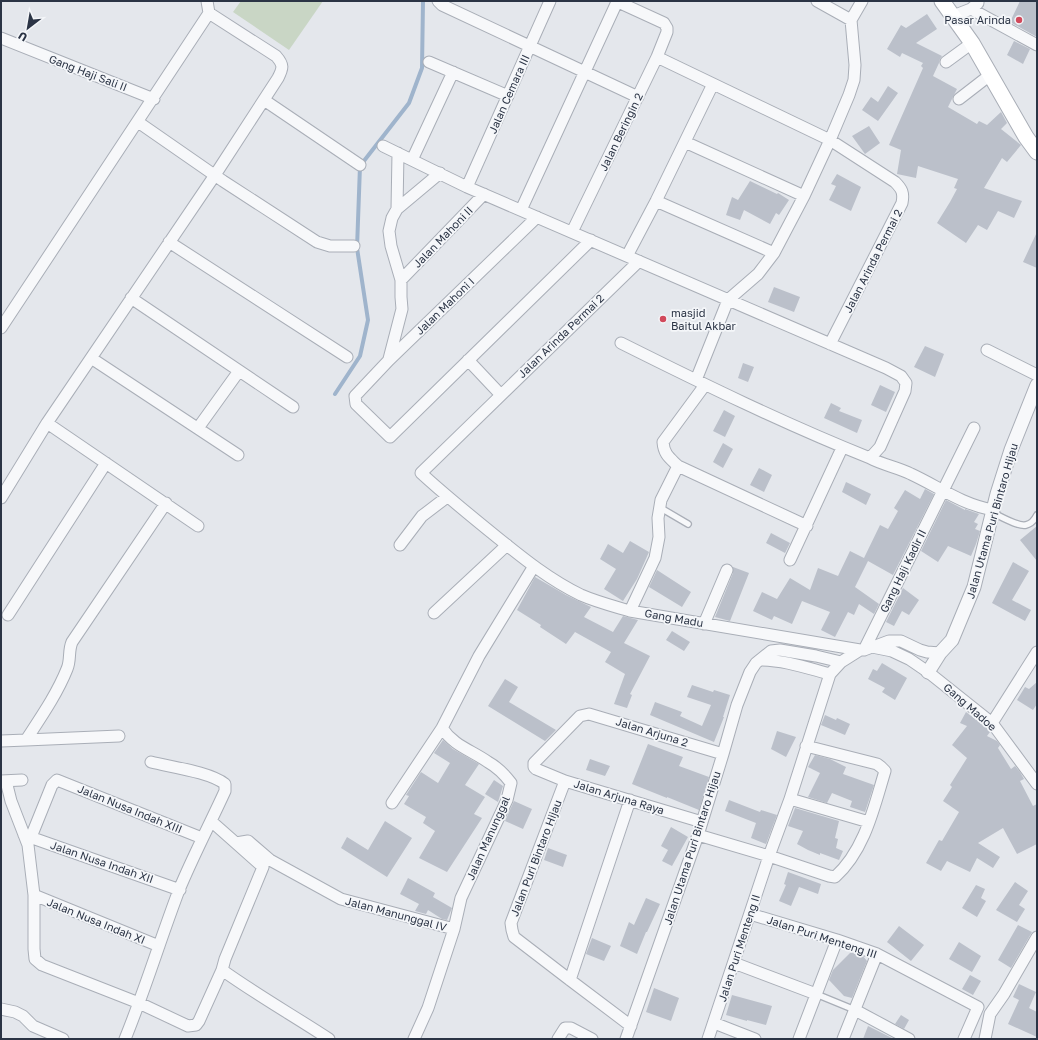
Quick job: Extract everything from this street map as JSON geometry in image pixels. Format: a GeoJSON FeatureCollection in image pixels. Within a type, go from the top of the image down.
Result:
{"type":"FeatureCollection","features":[{"type":"Feature","properties":{"kind":"main road"},"geometry":{"type":"LineString","coordinates":[[942,1],[972,44],[1037,152]]}},
{"type":"Feature","properties":{"kind":"street"},"geometry":{"type":"LineString","coordinates":[[1,328],[154,99],[209,13],[207,1]]}},
{"type":"Feature","properties":{"kind":"street"},"geometry":{"type":"LineString","coordinates":[[438,1],[442,5],[638,97]]}},
{"type":"Feature","properties":{"kind":"street","name":"Jalan Cemara III"},"geometry":{"type":"LineString","coordinates":[[467,187],[550,1]]}},
{"type":"Feature","properties":{"kind":"street"},"geometry":{"type":"LineString","coordinates":[[521,210],[616,1]]}},
{"type":"Feature","properties":{"kind":"street","name":"Jalan Beringin 2"},"geometry":{"type":"LineString","coordinates":[[572,232],[658,57],[668,32],[664,23],[616,1]]}},
{"type":"Feature","properties":{"kind":"street"},"geometry":{"type":"LineString","coordinates":[[817,1],[851,20]]}},
{"type":"Feature","properties":{"kind":"street"},"geometry":{"type":"LineString","coordinates":[[807,526],[678,466],[667,455],[664,450],[663,442],[700,382],[728,300],[758,274],[774,253],[804,196],[830,140],[854,80],[855,65],[851,20],[862,1]]}},
{"type":"Feature","properties":{"kind":"street"},"geometry":{"type":"LineString","coordinates":[[953,16],[974,5],[1037,45]]}},
{"type":"Feature","properties":{"kind":"street"},"geometry":{"type":"LineString","coordinates":[[1,498],[47,423],[215,175],[283,69],[281,62],[276,56],[209,13]]}},
{"type":"Feature","properties":{"kind":"street","name":"Gang Haji Sali II"},"geometry":{"type":"LineString","coordinates":[[1,38],[154,99]]}},
{"type":"Feature","properties":{"kind":"street"},"geometry":{"type":"LineString","coordinates":[[946,62],[972,44]]}},
{"type":"Feature","properties":{"kind":"street","name":"Jalan Arinda Permai 2"},"geometry":{"type":"LineString","coordinates":[[658,57],[830,140],[896,182],[902,190],[904,196],[902,203],[830,344]]}},
{"type":"Feature","properties":{"kind":"street"},"geometry":{"type":"LineString","coordinates":[[428,62],[508,96]]}},
{"type":"Feature","properties":{"kind":"street"},"geometry":{"type":"LineString","coordinates":[[412,160],[453,72]]}},
{"type":"Feature","properties":{"kind":"street"},"geometry":{"type":"LineString","coordinates":[[959,99],[990,75]]}},
{"type":"Feature","properties":{"kind":"street"},"geometry":{"type":"LineString","coordinates":[[627,256],[656,201],[713,84]]}},
{"type":"Feature","properties":{"kind":"street"},"geometry":{"type":"LineString","coordinates":[[264,100],[360,165]]}},
{"type":"Feature","properties":{"kind":"street"},"geometry":{"type":"LineString","coordinates":[[138,122],[317,242],[330,246],[354,246]]}},
{"type":"Feature","properties":{"kind":"street"},"geometry":{"type":"LineString","coordinates":[[685,142],[804,196]]}},
{"type":"Feature","properties":{"kind":"street"},"geometry":{"type":"LineString","coordinates":[[383,146],[467,187],[886,368],[901,376],[906,383],[905,391],[880,447],[870,458]]}},
{"type":"Feature","properties":{"kind":"street"},"geometry":{"type":"LineString","coordinates":[[397,209],[398,153]]}},
{"type":"Feature","properties":{"kind":"street"},"geometry":{"type":"LineString","coordinates":[[389,360],[402,308],[401,280],[391,246],[389,231],[392,218],[397,209],[440,173]]}},
{"type":"Feature","properties":{"kind":"street","name":"Jalan Mahoni II"},"geometry":{"type":"LineString","coordinates":[[401,280],[484,194]]}},
{"type":"Feature","properties":{"kind":"street"},"geometry":{"type":"LineString","coordinates":[[656,201],[774,253]]}},
{"type":"Feature","properties":{"kind":"street","name":"Jalan Mahoni I"},"geometry":{"type":"LineString","coordinates":[[468,360],[390,436],[356,404],[355,396],[389,360],[537,217]]}},
{"type":"Feature","properties":{"kind":"street"},"geometry":{"type":"LineString","coordinates":[[501,394],[468,360],[590,240]]}},
{"type":"Feature","properties":{"kind":"street"},"geometry":{"type":"LineString","coordinates":[[170,242],[347,357]]}},
{"type":"Feature","properties":{"kind":"street","name":"Jalan Arinda Permai 2"},"geometry":{"type":"LineString","coordinates":[[426,468],[639,261]]}},
{"type":"Feature","properties":{"kind":"street"},"geometry":{"type":"LineString","coordinates":[[131,298],[293,407]]}},
{"type":"Feature","properties":{"kind":"street"},"geometry":{"type":"LineString","coordinates":[[622,343],[700,382],[842,448],[912,474],[958,500],[993,512]]}},
{"type":"Feature","properties":{"kind":"street"},"geometry":{"type":"LineString","coordinates":[[986,350],[1037,375]]}},
{"type":"Feature","properties":{"kind":"street"},"geometry":{"type":"LineString","coordinates":[[91,358],[238,455]]}},
{"type":"Feature","properties":{"kind":"street"},"geometry":{"type":"LineString","coordinates":[[198,428],[239,371]]}},
{"type":"Feature","properties":{"kind":"street","name":"Jalan Utama Puri Bintaro Hijau"},"geometry":{"type":"LineString","coordinates":[[928,672],[940,653],[952,640],[974,588],[993,512],[1011,450],[1037,385]]}},
{"type":"Feature","properties":{"kind":"street"},"geometry":{"type":"LineString","coordinates":[[47,423],[198,526]]}},
{"type":"Feature","properties":{"kind":"street","name":"Gang Haji Kadir II"},"geometry":{"type":"LineString","coordinates":[[865,649],[974,428]]}},
{"type":"Feature","properties":{"kind":"street"},"geometry":{"type":"LineString","coordinates":[[790,560],[842,448]]}},
{"type":"Feature","properties":{"kind":"street"},"geometry":{"type":"LineString","coordinates":[[8,615],[106,463]]}},
{"type":"Feature","properties":{"kind":"street"},"geometry":{"type":"LineString","coordinates":[[630,610],[655,558],[659,537],[659,507],[665,491],[678,466]]}},
{"type":"Feature","properties":{"kind":"street","name":"Gang Madu"},"geometry":{"type":"LineString","coordinates":[[426,468],[422,473],[447,497],[534,566],[554,580],[581,595],[603,604],[704,624],[865,649],[892,651],[909,658],[928,672]]}},
{"type":"Feature","properties":{"kind":"street"},"geometry":{"type":"LineString","coordinates":[[400,545],[422,516],[447,497]]}},
{"type":"Feature","properties":{"kind":"street"},"geometry":{"type":"LineString","coordinates":[[26,740],[44,713],[70,662],[70,647],[72,642],[166,503]]}},
{"type":"Feature","properties":{"kind":"street"},"geometry":{"type":"LineString","coordinates":[[434,613],[507,545]]}},
{"type":"Feature","properties":{"kind":"street"},"geometry":{"type":"LineString","coordinates":[[392,803],[442,728],[479,656],[534,566]]}},
{"type":"Feature","properties":{"kind":"street"},"geometry":{"type":"LineString","coordinates":[[704,624],[727,570]]}},
{"type":"Feature","properties":{"kind":"street"},"geometry":{"type":"LineString","coordinates":[[760,660],[771,660],[830,674],[841,662],[865,649],[889,641],[901,641],[920,650],[940,653]]}},
{"type":"Feature","properties":{"kind":"street","name":"Jalan Utama Puri Bintaro Hijau"},"geometry":{"type":"LineString","coordinates":[[626,1039],[698,835],[741,692],[750,672],[760,660],[771,651],[780,650],[841,662]]}},
{"type":"Feature","properties":{"kind":"street"},"geometry":{"type":"LineString","coordinates":[[992,724],[1037,652]]}},
{"type":"Feature","properties":{"kind":"street","name":"Gang Madoe"},"geometry":{"type":"LineString","coordinates":[[928,672],[992,724],[1037,784]]}},
{"type":"Feature","properties":{"kind":"street","name":"Jalan Puri Menteng II"},"geometry":{"type":"LineString","coordinates":[[708,1039],[769,856],[790,799],[830,674]]}},
{"type":"Feature","properties":{"kind":"street","name":"Jalan Arjuna 2"},"geometry":{"type":"LineString","coordinates":[[536,769],[534,767],[534,763],[580,716],[589,714],[723,754]]}},
{"type":"Feature","properties":{"kind":"street","name":"Jalan Manunggal"},"geometry":{"type":"LineString","coordinates":[[414,1039],[428,1008],[454,929],[461,898],[507,800],[511,783],[505,775],[488,762],[454,743],[442,728]]}},
{"type":"Feature","properties":{"kind":"street"},"geometry":{"type":"LineString","coordinates":[[1,740],[119,736]]}},
{"type":"Feature","properties":{"kind":"street"},"geometry":{"type":"LineString","coordinates":[[698,835],[829,876],[835,877],[840,873],[859,846],[869,822],[885,771],[877,764],[806,746]]}},
{"type":"Feature","properties":{"kind":"street"},"geometry":{"type":"LineString","coordinates":[[124,1039],[139,1003],[180,890],[202,838],[225,791],[225,784],[220,780],[151,762]]}},
{"type":"Feature","properties":{"kind":"street","name":"Jalan Arjuna Raya"},"geometry":{"type":"LineString","coordinates":[[536,769],[565,781],[702,822]]}},
{"type":"Feature","properties":{"kind":"street"},"geometry":{"type":"LineString","coordinates":[[22,780],[3,781],[11,802],[28,836],[34,896],[35,959],[42,964],[139,1003],[192,1027],[199,1021],[222,970],[225,959],[263,866],[211,821]]}},
{"type":"Feature","properties":{"kind":"street","name":"Jalan Nusa Indah XIII"},"geometry":{"type":"LineString","coordinates":[[28,836],[52,785],[57,780],[202,838]]}},
{"type":"Feature","properties":{"kind":"street","name":"Jalan Puri Bintaro Hijau"},"geometry":{"type":"LineString","coordinates":[[565,781],[511,923],[512,930],[514,937],[631,1026]]}},
{"type":"Feature","properties":{"kind":"street"},"geometry":{"type":"LineString","coordinates":[[790,799],[869,822]]}},
{"type":"Feature","properties":{"kind":"street"},"geometry":{"type":"LineString","coordinates":[[570,980],[630,800]]}},
{"type":"Feature","properties":{"kind":"street","name":"Jalan Nusa Indah XII"},"geometry":{"type":"LineString","coordinates":[[28,836],[180,890]]}},
{"type":"Feature","properties":{"kind":"street","name":"Jalan Manunggal IV"},"geometry":{"type":"LineString","coordinates":[[236,843],[248,841],[270,860],[340,899],[454,929]]}},
{"type":"Feature","properties":{"kind":"street","name":"Jalan Nusa Indah XI"},"geometry":{"type":"LineString","coordinates":[[34,896],[159,946]]}},
{"type":"Feature","properties":{"kind":"street","name":"Jalan Puri Menteng III"},"geometry":{"type":"LineString","coordinates":[[750,914],[837,940],[877,954],[978,1008],[964,1039]]}},
{"type":"Feature","properties":{"kind":"street"},"geometry":{"type":"LineString","coordinates":[[985,1039],[990,1014],[1004,994],[1037,937]]}},
{"type":"Feature","properties":{"kind":"street"},"geometry":{"type":"LineString","coordinates":[[799,1039],[837,940]]}},
{"type":"Feature","properties":{"kind":"street"},"geometry":{"type":"LineString","coordinates":[[843,1039],[877,954]]}},
{"type":"Feature","properties":{"kind":"street"},"geometry":{"type":"LineString","coordinates":[[734,963],[816,994]]}},
{"type":"Feature","properties":{"kind":"street"},"geometry":{"type":"LineString","coordinates":[[222,970],[329,1039]]}},
{"type":"Feature","properties":{"kind":"street"},"geometry":{"type":"LineString","coordinates":[[1,1009],[15,1012],[23,1016],[33,1026],[64,1039]]}},
{"type":"Feature","properties":{"kind":"street"},"geometry":{"type":"LineString","coordinates":[[855,1010],[910,1039]]}},
{"type":"Feature","properties":{"kind":"street"},"geometry":{"type":"LineString","coordinates":[[714,1023],[755,1039]]}},
{"type":"Feature","properties":{"kind":"street"},"geometry":{"type":"LineString","coordinates":[[558,1039],[565,1028],[571,1028],[592,1039]]}},
{"type":"Feature","properties":{"kind":"lane"},"geometry":{"type":"LineString","coordinates":[[659,507],[688,524]]}},
{"type":"Feature","properties":{"kind":"lane"},"geometry":{"type":"LineString","coordinates":[[993,512],[1025,525],[1033,522],[1037,515]]}},
{"type":"Feature","properties":{"kind":"lane"},"geometry":{"type":"LineString","coordinates":[[816,994],[855,1010]]}},
{"type":"Feature","properties":{"kind":"green space"},"geometry":{"type":"Polygon","coordinates":[[[241,1],[323,1],[289,50],[233,12],[241,1]]]}},
{"type":"Feature","properties":{"kind":"building","name":"Pasar Arinda"},"geometry":{"type":"Polygon","coordinates":[[[1020,1],[1037,1],[1037,37],[1010,22],[1020,1]]]}},
{"type":"Feature","properties":{"kind":"building"},"geometry":{"type":"Polygon","coordinates":[[[927,14],[937,29],[916,43],[942,56],[933,76],[957,89],[948,107],[977,124],[979,121],[987,125],[1001,112],[1007,123],[1001,129],[1021,145],[1007,162],[1002,158],[984,188],[1022,201],[1014,218],[998,211],[987,230],[978,225],[966,243],[937,223],[957,189],[954,188],[958,179],[918,166],[916,178],[897,174],[901,150],[889,145],[923,68],[921,66],[923,63],[902,53],[900,57],[887,49],[901,25],[906,28],[927,14]]]}},
{"type":"Feature","properties":{"kind":"building"},"geometry":{"type":"Polygon","coordinates":[[[1014,41],[1030,49],[1023,64],[1007,55],[1014,41]]]}},
{"type":"Feature","properties":{"kind":"building"},"geometry":{"type":"Polygon","coordinates":[[[888,86],[898,93],[878,121],[862,110],[871,97],[878,102],[888,86]]]}},
{"type":"Feature","properties":{"kind":"building"},"geometry":{"type":"Polygon","coordinates":[[[869,126],[880,143],[865,154],[852,136],[869,126]]]}},
{"type":"Feature","properties":{"kind":"building"},"geometry":{"type":"Polygon","coordinates":[[[837,174],[861,187],[851,211],[829,200],[836,186],[831,184],[837,174]]]}},
{"type":"Feature","properties":{"kind":"building"},"geometry":{"type":"Polygon","coordinates":[[[750,181],[777,194],[778,193],[789,200],[779,215],[776,213],[770,224],[744,210],[740,220],[726,215],[732,197],[738,200],[750,181]]]}},
{"type":"Feature","properties":{"kind":"building"},"geometry":{"type":"Polygon","coordinates":[[[1037,232],[1037,268],[1023,262],[1037,232]]]}},
{"type":"Feature","properties":{"kind":"building"},"geometry":{"type":"Polygon","coordinates":[[[774,287],[800,297],[794,312],[768,302],[774,287]]]}},
{"type":"Feature","properties":{"kind":"building"},"geometry":{"type":"Polygon","coordinates":[[[925,346],[944,354],[935,377],[914,367],[925,346]]]}},
{"type":"Feature","properties":{"kind":"building"},"geometry":{"type":"Polygon","coordinates":[[[743,363],[754,367],[748,382],[738,378],[743,363]]]}},
{"type":"Feature","properties":{"kind":"building"},"geometry":{"type":"Polygon","coordinates":[[[880,385],[895,392],[886,412],[871,405],[880,385]]]}},
{"type":"Feature","properties":{"kind":"building"},"geometry":{"type":"Polygon","coordinates":[[[831,403],[841,408],[839,411],[862,420],[857,433],[824,418],[831,403]]]}},
{"type":"Feature","properties":{"kind":"building"},"geometry":{"type":"Polygon","coordinates":[[[724,410],[735,416],[725,437],[713,431],[724,410]]]}},
{"type":"Feature","properties":{"kind":"building"},"geometry":{"type":"Polygon","coordinates":[[[723,443],[733,449],[723,468],[713,462],[723,443]]]}},
{"type":"Feature","properties":{"kind":"building"},"geometry":{"type":"Polygon","coordinates":[[[759,468],[772,475],[764,492],[750,485],[759,468]]]}},
{"type":"Feature","properties":{"kind":"building"},"geometry":{"type":"Polygon","coordinates":[[[846,482],[871,494],[866,505],[842,492],[846,482]]]}},
{"type":"Feature","properties":{"kind":"building"},"geometry":{"type":"Polygon","coordinates":[[[925,489],[934,494],[893,575],[868,561],[855,587],[879,604],[874,614],[859,604],[854,615],[848,612],[835,637],[821,630],[830,612],[802,601],[792,624],[774,616],[772,620],[753,611],[762,592],[777,599],[790,578],[810,590],[818,568],[838,576],[850,551],[864,558],[880,525],[888,529],[898,511],[894,508],[905,490],[920,499],[925,489]]]}},
{"type":"Feature","properties":{"kind":"building"},"geometry":{"type":"Polygon","coordinates":[[[946,500],[965,510],[979,514],[974,522],[978,524],[975,529],[980,531],[971,556],[948,546],[938,562],[921,551],[946,500]]]}},
{"type":"Feature","properties":{"kind":"building"},"geometry":{"type":"Polygon","coordinates":[[[1037,526],[1037,561],[1020,540],[1037,526]]]}},
{"type":"Feature","properties":{"kind":"building"},"geometry":{"type":"Polygon","coordinates":[[[771,533],[790,543],[785,553],[766,543],[771,533]]]}},
{"type":"Feature","properties":{"kind":"building"},"geometry":{"type":"Polygon","coordinates":[[[630,541],[649,552],[637,579],[623,601],[604,589],[616,569],[600,559],[608,544],[623,553],[630,541]]]}},
{"type":"Feature","properties":{"kind":"building"},"geometry":{"type":"Polygon","coordinates":[[[1013,562],[1029,571],[1012,600],[1031,610],[1025,621],[992,603],[1013,562]]]}},
{"type":"Feature","properties":{"kind":"building"},"geometry":{"type":"Polygon","coordinates":[[[733,567],[749,573],[730,621],[715,617],[733,573],[733,567]]]}},
{"type":"Feature","properties":{"kind":"building"},"geometry":{"type":"Polygon","coordinates":[[[657,570],[691,592],[682,607],[649,587],[657,570]]]}},
{"type":"Feature","properties":{"kind":"building"},"geometry":{"type":"Polygon","coordinates":[[[535,577],[566,595],[591,607],[584,617],[613,632],[623,616],[638,620],[624,643],[650,656],[630,694],[632,695],[627,708],[614,704],[625,674],[605,662],[611,652],[575,632],[566,644],[540,627],[541,625],[517,610],[535,577]]]}},
{"type":"Feature","properties":{"kind":"building"},"geometry":{"type":"Polygon","coordinates":[[[903,588],[919,600],[909,615],[902,611],[894,626],[886,622],[903,588]]]}},
{"type":"Feature","properties":{"kind":"building"},"geometry":{"type":"Polygon","coordinates":[[[672,631],[690,642],[684,651],[666,640],[672,631]]]}},
{"type":"Feature","properties":{"kind":"building"},"geometry":{"type":"Polygon","coordinates":[[[882,663],[907,678],[895,700],[882,692],[885,688],[868,679],[873,669],[877,671],[882,663]]]}},
{"type":"Feature","properties":{"kind":"building"},"geometry":{"type":"Polygon","coordinates":[[[505,679],[518,687],[509,702],[556,730],[545,741],[488,706],[505,679]]]}},
{"type":"Feature","properties":{"kind":"building"},"geometry":{"type":"Polygon","coordinates":[[[1037,682],[1037,704],[1033,710],[1017,700],[1025,687],[1029,689],[1037,682]]]}},
{"type":"Feature","properties":{"kind":"building"},"geometry":{"type":"Polygon","coordinates":[[[692,685],[713,692],[714,690],[730,695],[724,717],[714,742],[650,715],[655,702],[682,712],[680,716],[702,726],[711,705],[687,697],[692,685]]]}},
{"type":"Feature","properties":{"kind":"building"},"geometry":{"type":"Polygon","coordinates":[[[966,712],[987,728],[990,732],[987,736],[997,741],[1000,745],[998,748],[1011,769],[1015,766],[1024,779],[1020,781],[1033,806],[1037,804],[1037,844],[1017,854],[1003,828],[978,843],[1000,857],[993,868],[977,858],[970,872],[947,861],[941,871],[926,863],[939,840],[942,841],[959,812],[943,801],[952,787],[950,785],[967,758],[952,745],[967,726],[960,723],[966,712]]]}},
{"type":"Feature","properties":{"kind":"building"},"geometry":{"type":"Polygon","coordinates":[[[825,715],[836,720],[837,718],[850,724],[845,735],[821,725],[825,715]]]}},
{"type":"Feature","properties":{"kind":"building"},"geometry":{"type":"Polygon","coordinates":[[[777,731],[796,737],[786,757],[771,749],[777,731]]]}},
{"type":"Feature","properties":{"kind":"building"},"geometry":{"type":"Polygon","coordinates":[[[443,740],[453,749],[479,764],[465,785],[485,797],[474,814],[482,818],[447,872],[419,858],[435,831],[423,823],[426,817],[404,804],[409,796],[406,795],[421,772],[438,783],[450,763],[434,753],[443,740]]]}},
{"type":"Feature","properties":{"kind":"building"},"geometry":{"type":"Polygon","coordinates":[[[648,744],[683,757],[679,766],[709,777],[699,810],[632,784],[648,744]]]}},
{"type":"Feature","properties":{"kind":"building"},"geometry":{"type":"Polygon","coordinates":[[[815,755],[830,759],[846,767],[843,774],[874,785],[865,812],[850,807],[852,801],[832,793],[827,803],[808,797],[820,773],[808,767],[815,755]]]}},
{"type":"Feature","properties":{"kind":"building"},"geometry":{"type":"Polygon","coordinates":[[[590,759],[610,766],[605,776],[586,770],[590,759]]]}},
{"type":"Feature","properties":{"kind":"building"},"geometry":{"type":"Polygon","coordinates":[[[494,780],[503,786],[498,802],[485,794],[494,780]]]}},
{"type":"Feature","properties":{"kind":"building"},"geometry":{"type":"Polygon","coordinates":[[[729,800],[760,812],[761,810],[777,815],[766,844],[751,838],[756,823],[725,811],[729,800]]]}},
{"type":"Feature","properties":{"kind":"building"},"geometry":{"type":"Polygon","coordinates":[[[514,801],[532,809],[523,829],[505,821],[514,801]]]}},
{"type":"Feature","properties":{"kind":"building"},"geometry":{"type":"Polygon","coordinates":[[[795,808],[839,821],[835,838],[838,839],[836,848],[843,851],[839,860],[820,853],[820,855],[797,844],[803,831],[788,826],[795,808]]]}},
{"type":"Feature","properties":{"kind":"building"},"geometry":{"type":"Polygon","coordinates":[[[385,821],[412,838],[387,877],[341,848],[347,837],[368,850],[385,821]]]}},
{"type":"Feature","properties":{"kind":"building"},"geometry":{"type":"Polygon","coordinates":[[[671,827],[688,837],[672,866],[662,861],[668,850],[661,846],[671,827]]]}},
{"type":"Feature","properties":{"kind":"building"},"geometry":{"type":"Polygon","coordinates":[[[548,848],[567,855],[563,867],[544,860],[548,848]]]}},
{"type":"Feature","properties":{"kind":"building"},"geometry":{"type":"Polygon","coordinates":[[[788,872],[821,884],[818,894],[799,887],[791,906],[779,901],[786,885],[784,884],[788,872]]]}},
{"type":"Feature","properties":{"kind":"building"},"geometry":{"type":"Polygon","coordinates":[[[408,878],[435,893],[433,897],[452,908],[447,920],[442,919],[428,910],[426,914],[415,911],[419,904],[400,894],[408,878]]]}},
{"type":"Feature","properties":{"kind":"building"},"geometry":{"type":"Polygon","coordinates":[[[1015,882],[1028,891],[1019,905],[1025,909],[1017,922],[996,910],[1015,882]]]}},
{"type":"Feature","properties":{"kind":"building"},"geometry":{"type":"Polygon","coordinates":[[[976,885],[985,889],[981,898],[986,901],[977,917],[962,908],[976,885]]]}},
{"type":"Feature","properties":{"kind":"building"},"geometry":{"type":"Polygon","coordinates":[[[646,898],[660,904],[637,954],[620,946],[629,922],[634,925],[646,898]]]}},
{"type":"Feature","properties":{"kind":"building"},"geometry":{"type":"Polygon","coordinates":[[[1018,925],[1032,932],[1011,968],[998,960],[1018,925]]]}},
{"type":"Feature","properties":{"kind":"building"},"geometry":{"type":"Polygon","coordinates":[[[899,926],[924,945],[911,961],[887,942],[899,926]]]}},
{"type":"Feature","properties":{"kind":"building"},"geometry":{"type":"Polygon","coordinates":[[[592,938],[611,946],[604,961],[586,954],[592,938]]]}},
{"type":"Feature","properties":{"kind":"building"},"geometry":{"type":"Polygon","coordinates":[[[959,942],[981,956],[972,972],[949,959],[959,942]]]}},
{"type":"Feature","properties":{"kind":"building"},"geometry":{"type":"Polygon","coordinates":[[[851,952],[863,956],[867,961],[852,998],[844,996],[829,980],[833,970],[851,952]]]}},
{"type":"Feature","properties":{"kind":"building"},"geometry":{"type":"Polygon","coordinates":[[[970,975],[981,981],[973,995],[962,989],[970,975]]]}},
{"type":"Feature","properties":{"kind":"building"},"geometry":{"type":"Polygon","coordinates":[[[1019,984],[1036,992],[1029,1008],[1037,1012],[1037,1037],[1008,1024],[1019,1000],[1013,997],[1019,984]]]}},
{"type":"Feature","properties":{"kind":"building"},"geometry":{"type":"Polygon","coordinates":[[[654,988],[679,998],[671,1021],[646,1012],[654,988]]]}},
{"type":"Feature","properties":{"kind":"building"},"geometry":{"type":"Polygon","coordinates":[[[732,995],[772,1006],[766,1025],[726,1015],[732,995]]]}},
{"type":"Feature","properties":{"kind":"building"},"geometry":{"type":"Polygon","coordinates":[[[901,1015],[909,1020],[904,1029],[895,1024],[901,1015]]]}},
{"type":"Feature","properties":{"kind":"building"},"geometry":{"type":"Polygon","coordinates":[[[868,1026],[894,1039],[863,1039],[868,1026]]]}},
{"type":"Feature","properties":{"kind":"waterway"},"geometry":{"type":"LineString","coordinates":[[335,394],[360,356],[368,320],[357,248],[360,166],[409,103],[422,68],[423,1]]}},
{"type":"Feature","properties":{"kind":"place","name":"Pasar Arinda"},"geometry":{"type":"Point","coordinates":[1019,20]}},
{"type":"Feature","properties":{"kind":"place","name":"masjid Baitul Akbar"},"geometry":{"type":"Point","coordinates":[663,319]}}]}
